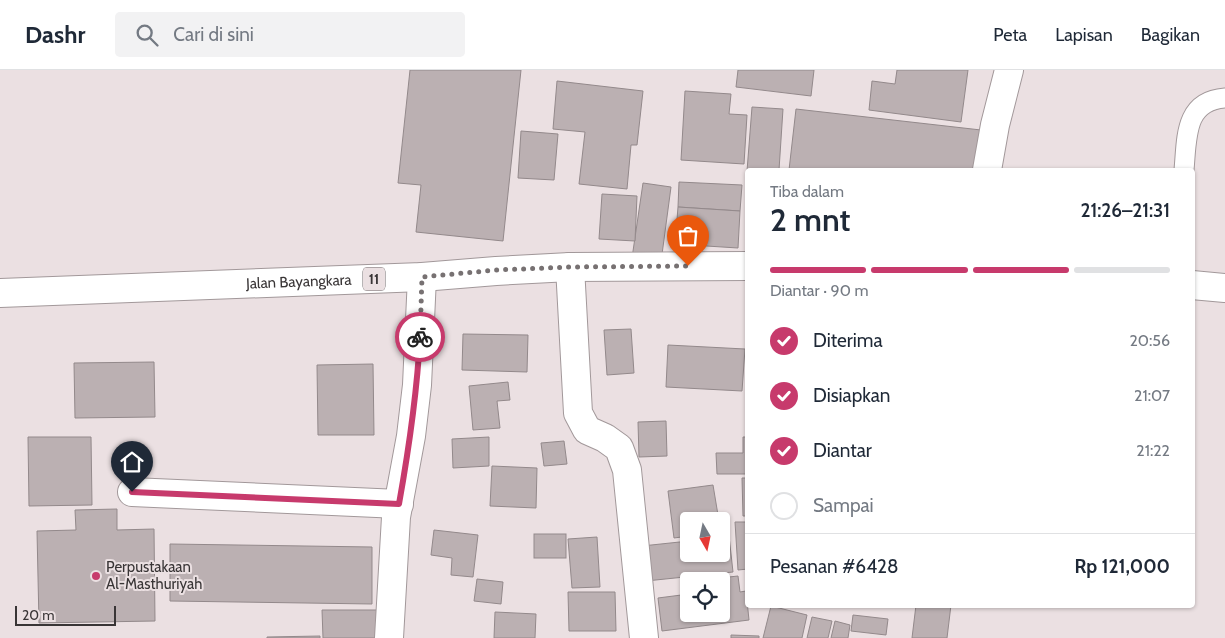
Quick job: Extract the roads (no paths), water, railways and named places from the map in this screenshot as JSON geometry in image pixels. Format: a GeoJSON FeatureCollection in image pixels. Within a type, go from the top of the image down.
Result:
{"type":"FeatureCollection","features":[{"type":"Feature","properties":{"kind":"main road"},"geometry":{"type":"LineString","coordinates":[[987,168],[995,125],[1009,70]]}},
{"type":"Feature","properties":{"kind":"main road","name":"Jalan Bayangkara"},"geometry":{"type":"LineString","coordinates":[[0,293],[422,277],[496,270],[570,267],[745,266]]}},
{"type":"Feature","properties":{"kind":"main road"},"geometry":{"type":"LineString","coordinates":[[570,267],[578,413],[587,430],[606,438],[620,448],[627,470],[644,638]]}},
{"type":"Feature","properties":{"kind":"main road"},"geometry":{"type":"LineString","coordinates":[[389,638],[396,517],[411,436],[417,386],[422,277]]}},
{"type":"Feature","properties":{"kind":"main road"},"geometry":{"type":"LineString","coordinates":[[1195,286],[1225,288]]}},
{"type":"Feature","properties":{"kind":"main road"},"geometry":{"type":"LineString","coordinates":[[132,492],[399,504]]}},
{"type":"Feature","properties":{"kind":"lane"},"geometry":{"type":"LineString","coordinates":[[1184,168],[1188,132],[1193,114],[1214,99],[1225,98]]}},
{"type":"Feature","properties":{"kind":"place","name":"Perpustakaan Al-Masthuriyah"},"geometry":{"type":"Point","coordinates":[96,576]}}]}
